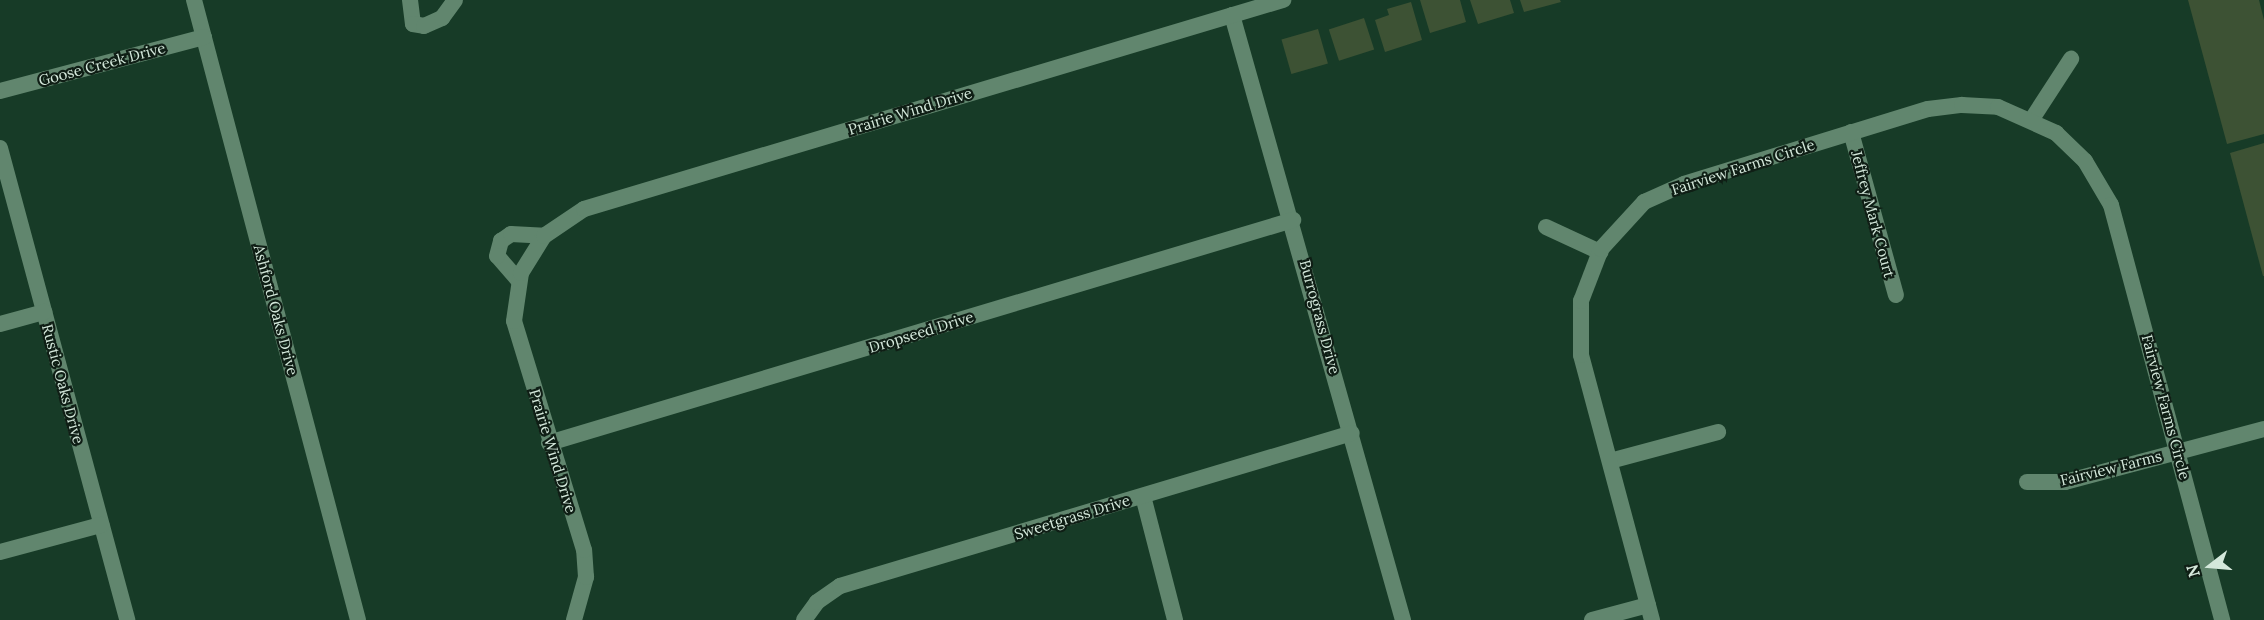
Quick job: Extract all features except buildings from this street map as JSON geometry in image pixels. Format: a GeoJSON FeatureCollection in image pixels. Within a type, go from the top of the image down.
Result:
{"type":"FeatureCollection","features":[{"type":"Feature","properties":{"kind":"street","name":"Ashford Oaks Drive"},"geometry":{"type":"LineString","coordinates":[[194,0],[358,620]]}},
{"type":"Feature","properties":{"kind":"street"},"geometry":{"type":"LineString","coordinates":[[410,0],[413,24],[424,26],[441,18],[455,0]]}},
{"type":"Feature","properties":{"kind":"street","name":"Prairie Wind Drive"},"geometry":{"type":"LineString","coordinates":[[574,620],[586,577],[584,550],[549,443],[514,321],[519,282],[544,236],[584,209],[1283,0]]}},
{"type":"Feature","properties":{"kind":"street","name":"Burrograss Drive"},"geometry":{"type":"LineString","coordinates":[[1232,15],[1293,220],[1403,620]]}},
{"type":"Feature","properties":{"kind":"street","name":"Goose Creek Drive"},"geometry":{"type":"LineString","coordinates":[[0,91],[204,37]]}},
{"type":"Feature","properties":{"kind":"street"},"geometry":{"type":"LineString","coordinates":[[2032,119],[2071,59]]}},
{"type":"Feature","properties":{"kind":"street","name":"Fairview Farms Circle"},"geometry":{"type":"LineString","coordinates":[[1650,613],[1581,355],[1581,301],[1600,252],[1644,202],[1684,184],[1928,109],[1962,105],[1998,107],[2032,119],[2056,133],[2085,161],[2111,205],[2179,452],[2222,620]]}},
{"type":"Feature","properties":{"kind":"street","name":"Jeffrey Mark Court"},"geometry":{"type":"LineString","coordinates":[[1851,132],[1896,296]]}},
{"type":"Feature","properties":{"kind":"street","name":"Rustic Oaks Drive"},"geometry":{"type":"LineString","coordinates":[[0,148],[127,620]]}},
{"type":"Feature","properties":{"kind":"street","name":"Dropseed Drive"},"geometry":{"type":"LineString","coordinates":[[549,443],[1293,220]]}},
{"type":"Feature","properties":{"kind":"street"},"geometry":{"type":"LineString","coordinates":[[1546,227],[1600,252]]}},
{"type":"Feature","properties":{"kind":"street"},"geometry":{"type":"LineString","coordinates":[[519,282],[497,256],[501,241],[511,234],[544,236]]}},
{"type":"Feature","properties":{"kind":"street"},"geometry":{"type":"LineString","coordinates":[[0,324],[44,312]]}},
{"type":"Feature","properties":{"kind":"street","name":"Fairview Farms"},"geometry":{"type":"LineString","coordinates":[[2027,483],[2065,482],[2264,429]]}},
{"type":"Feature","properties":{"kind":"street"},"geometry":{"type":"LineString","coordinates":[[1610,461],[1718,432]]}},
{"type":"Feature","properties":{"kind":"street","name":"Sweetgrass Drive"},"geometry":{"type":"LineString","coordinates":[[804,620],[817,602],[840,586],[1352,433]]}},
{"type":"Feature","properties":{"kind":"street"},"geometry":{"type":"LineString","coordinates":[[1143,496],[1175,620]]}},
{"type":"Feature","properties":{"kind":"street"},"geometry":{"type":"LineString","coordinates":[[0,552],[101,525]]}},
{"type":"Feature","properties":{"kind":"street"},"geometry":{"type":"LineString","coordinates":[[1592,620],[1650,613]]}}]}
